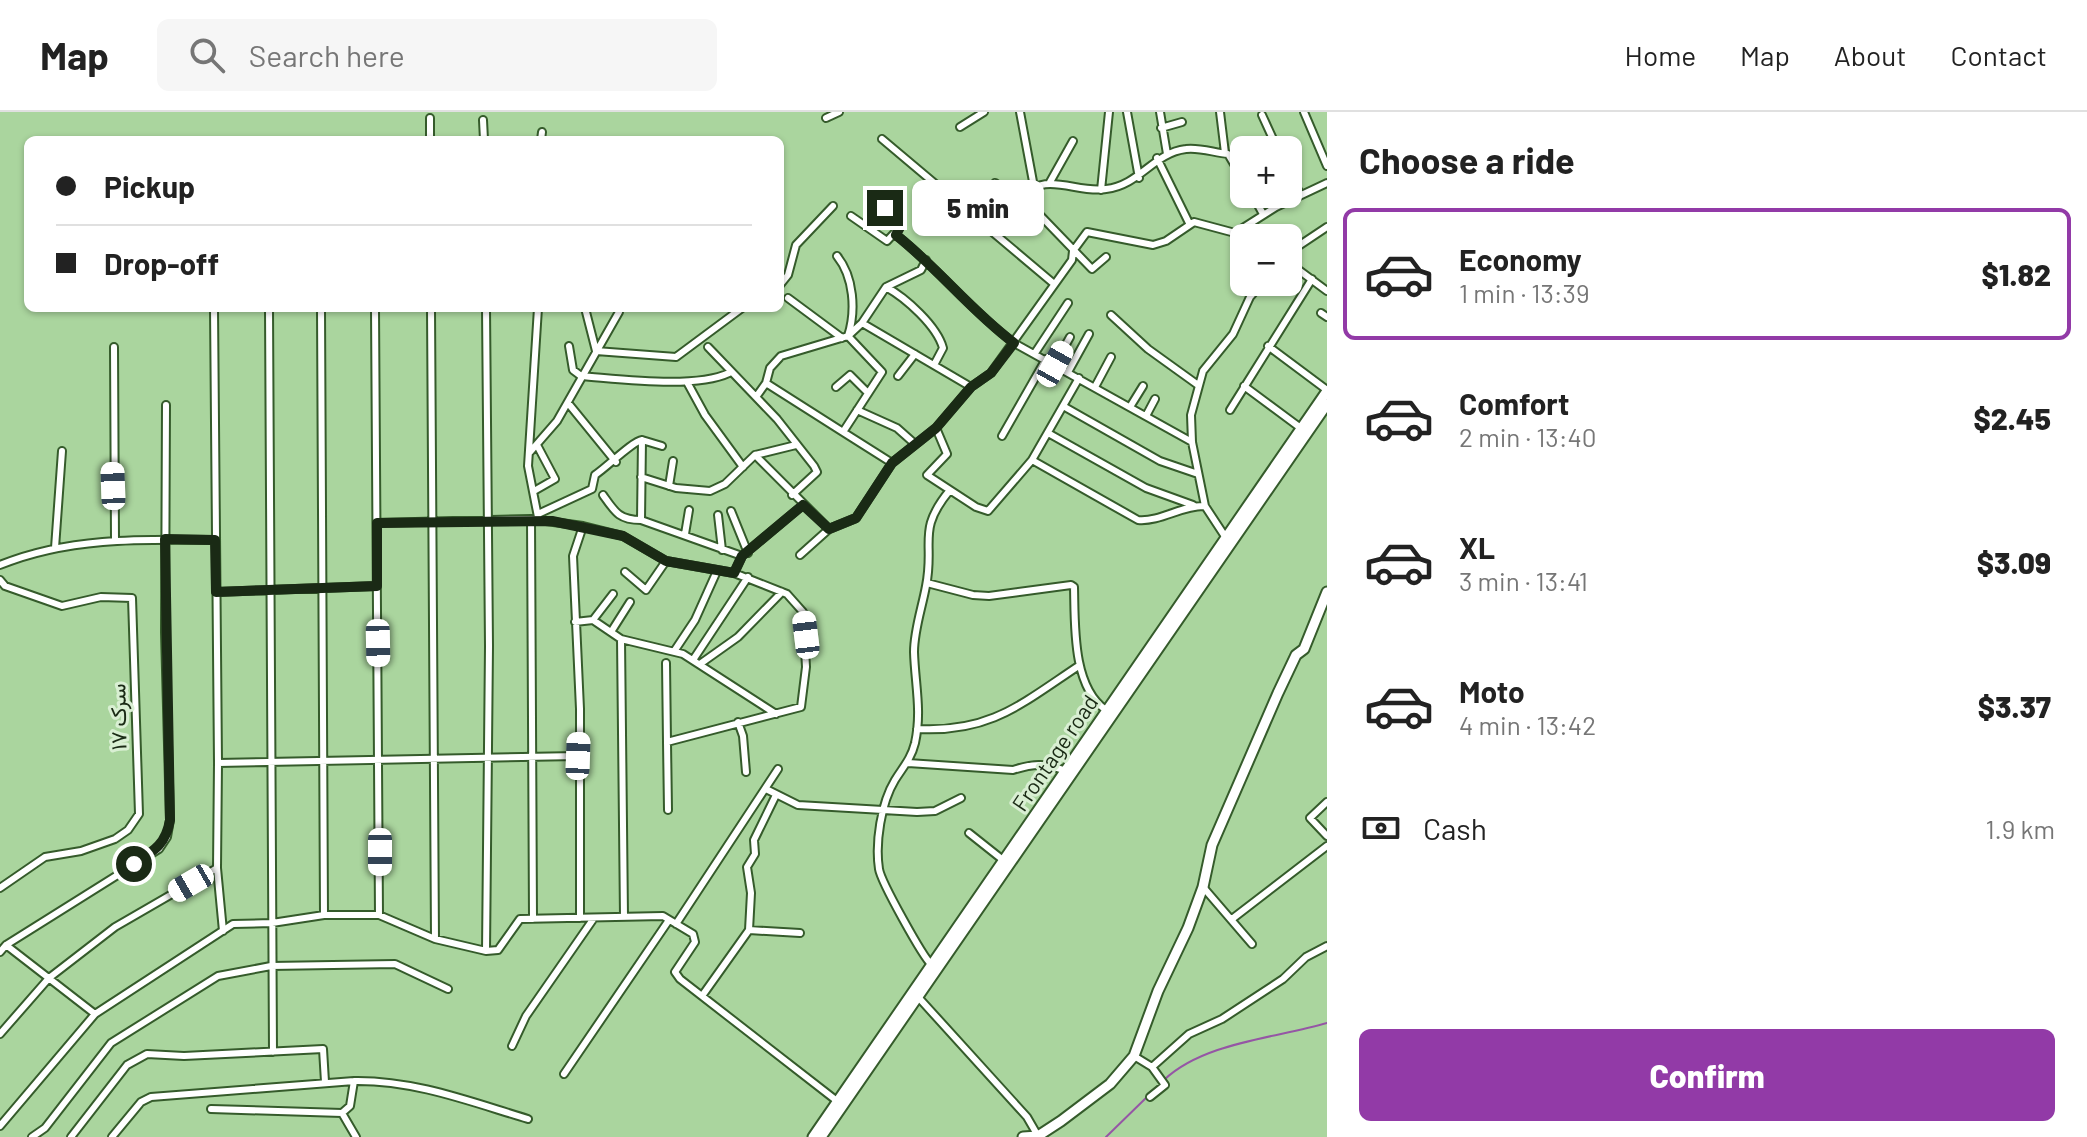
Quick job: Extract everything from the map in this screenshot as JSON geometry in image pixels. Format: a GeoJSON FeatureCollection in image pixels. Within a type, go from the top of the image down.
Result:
{"type":"FeatureCollection","features":[{"type":"Feature","properties":{"kind":"main road","name":"Frontage road"},"geometry":{"type":"LineString","coordinates":[[813,1137],[840,1104],[1003,860],[1069,772],[1106,710],[1228,541],[1327,390]]}},
{"type":"Feature","properties":{"kind":"main road"},"geometry":{"type":"LineString","coordinates":[[821,1137],[840,1104],[919,998],[1228,541],[1327,404]]}},
{"type":"Feature","properties":{"kind":"main road"},"geometry":{"type":"LineString","coordinates":[[1023,1137],[1038,1136],[1110,1084],[1134,1056],[1203,887],[1212,845],[1278,693],[1296,655],[1304,649],[1327,592]]}},
{"type":"Feature","properties":{"kind":"street"},"geometry":{"type":"LineString","coordinates":[[826,118],[839,112]]}},
{"type":"Feature","properties":{"kind":"street"},"geometry":{"type":"LineString","coordinates":[[960,127],[984,112]]}},
{"type":"Feature","properties":{"kind":"street"},"geometry":{"type":"LineString","coordinates":[[1020,112],[1034,187]]}},
{"type":"Feature","properties":{"kind":"street"},"geometry":{"type":"LineString","coordinates":[[1101,190],[1109,112]]}},
{"type":"Feature","properties":{"kind":"street"},"geometry":{"type":"LineString","coordinates":[[1127,112],[1139,178]]}},
{"type":"Feature","properties":{"kind":"street"},"geometry":{"type":"LineString","coordinates":[[1160,112],[1167,154]]}},
{"type":"Feature","properties":{"kind":"street"},"geometry":{"type":"LineString","coordinates":[[1220,112],[1225,153],[1230,160]]}},
{"type":"Feature","properties":{"kind":"street"},"geometry":{"type":"LineString","coordinates":[[1304,112],[1327,166]]}},
{"type":"Feature","properties":{"kind":"street"},"geometry":{"type":"LineString","coordinates":[[1262,115],[1272,136]]}},
{"type":"Feature","properties":{"kind":"street"},"geometry":{"type":"LineString","coordinates":[[430,118],[430,136]]}},
{"type":"Feature","properties":{"kind":"street"},"geometry":{"type":"LineString","coordinates":[[483,120],[484,136]]}},
{"type":"Feature","properties":{"kind":"street"},"geometry":{"type":"LineString","coordinates":[[1161,128],[1182,122]]}},
{"type":"Feature","properties":{"kind":"street"},"geometry":{"type":"LineString","coordinates":[[882,139],[1053,283]]}},
{"type":"Feature","properties":{"kind":"street"},"geometry":{"type":"LineString","coordinates":[[1050,182],[1073,141]]}},
{"type":"Feature","properties":{"kind":"street"},"geometry":{"type":"LineString","coordinates":[[1019,199],[1034,187],[1050,182],[1101,190],[1123,186],[1139,178],[1157,158],[1188,148],[1225,153]]}},
{"type":"Feature","properties":{"kind":"street"},"geometry":{"type":"LineString","coordinates":[[1157,158],[1189,223]]}},
{"type":"Feature","properties":{"kind":"street"},"geometry":{"type":"LineString","coordinates":[[995,183],[1035,210],[1094,270],[1106,257]]}},
{"type":"Feature","properties":{"kind":"street"},"geometry":{"type":"LineString","coordinates":[[1302,193],[1327,183]]}},
{"type":"Feature","properties":{"kind":"street"},"geometry":{"type":"LineString","coordinates":[[851,216],[887,241],[896,235],[900,227],[871,193]]}},
{"type":"Feature","properties":{"kind":"street"},"geometry":{"type":"LineString","coordinates":[[784,280],[796,245],[833,206]]}},
{"type":"Feature","properties":{"kind":"street"},"geometry":{"type":"LineString","coordinates":[[1260,208],[1263,214]]}},
{"type":"Feature","properties":{"kind":"street"},"geometry":{"type":"LineString","coordinates":[[1189,223],[1235,233],[1274,208]]}},
{"type":"Feature","properties":{"kind":"street"},"geometry":{"type":"LineString","coordinates":[[800,555],[829,529],[856,518],[892,463],[936,428],[971,387],[991,373],[1072,260],[1073,251],[1087,232],[1153,245],[1166,241],[1189,223]]}},
{"type":"Feature","properties":{"kind":"street"},"geometry":{"type":"LineString","coordinates":[[1302,244],[1327,227]]}},
{"type":"Feature","properties":{"kind":"street"},"geometry":{"type":"LineString","coordinates":[[896,235],[1014,343],[1192,442]]}},
{"type":"Feature","properties":{"kind":"street"},"geometry":{"type":"LineString","coordinates":[[837,256],[847,268],[854,316],[845,337]]}},
{"type":"Feature","properties":{"kind":"street"},"geometry":{"type":"LineString","coordinates":[[756,397],[766,383],[770,368],[781,356],[845,337],[862,323],[886,287],[921,270],[926,260]]}},
{"type":"Feature","properties":{"kind":"street"},"geometry":{"type":"LineString","coordinates":[[1302,272],[1327,291]]}},
{"type":"Feature","properties":{"kind":"street"},"geometry":{"type":"LineString","coordinates":[[1230,410],[1312,279]]}},
{"type":"Feature","properties":{"kind":"street"},"geometry":{"type":"LineString","coordinates":[[886,287],[898,293],[937,334],[943,348],[934,365]]}},
{"type":"Feature","properties":{"kind":"street"},"geometry":{"type":"LineString","coordinates":[[1228,541],[1205,506],[1192,442],[1191,415],[1203,371],[1233,334],[1251,296]]}},
{"type":"Feature","properties":{"kind":"street"},"geometry":{"type":"LineString","coordinates":[[788,298],[845,337],[883,370],[843,432]]}},
{"type":"Feature","properties":{"kind":"street"},"geometry":{"type":"LineString","coordinates":[[1035,353],[1068,303]]}},
{"type":"Feature","properties":{"kind":"street"},"geometry":{"type":"LineString","coordinates":[[214,312],[217,868],[223,931]]}},
{"type":"Feature","properties":{"kind":"street"},"geometry":{"type":"LineString","coordinates":[[269,312],[273,588],[273,1052]]}},
{"type":"Feature","properties":{"kind":"street"},"geometry":{"type":"LineString","coordinates":[[321,312],[325,586],[324,915]]}},
{"type":"Feature","properties":{"kind":"street"},"geometry":{"type":"LineString","coordinates":[[375,312],[379,915]]}},
{"type":"Feature","properties":{"kind":"street"},"geometry":{"type":"LineString","coordinates":[[431,312],[435,939]]}},
{"type":"Feature","properties":{"kind":"street"},"geometry":{"type":"LineString","coordinates":[[486,312],[489,757],[486,951]]}},
{"type":"Feature","properties":{"kind":"street"},"geometry":{"type":"LineString","coordinates":[[533,919],[536,518],[528,466],[538,312]]}},
{"type":"Feature","properties":{"kind":"street"},"geometry":{"type":"LineString","coordinates":[[586,312],[596,351]]}},
{"type":"Feature","properties":{"kind":"street"},"geometry":{"type":"LineString","coordinates":[[530,452],[568,403],[619,312]]}},
{"type":"Feature","properties":{"kind":"street"},"geometry":{"type":"LineString","coordinates":[[596,351],[676,357],[737,312]]}},
{"type":"Feature","properties":{"kind":"street"},"geometry":{"type":"LineString","coordinates":[[1111,315],[1148,349],[1198,385]]}},
{"type":"Feature","properties":{"kind":"street"},"geometry":{"type":"LineString","coordinates":[[862,323],[971,387]]}},
{"type":"Feature","properties":{"kind":"street"},"geometry":{"type":"LineString","coordinates":[[1068,372],[1089,334]]}},
{"type":"Feature","properties":{"kind":"street"},"geometry":{"type":"LineString","coordinates":[[1055,364],[1070,337]]}},
{"type":"Feature","properties":{"kind":"street"},"geometry":{"type":"LineString","coordinates":[[569,346],[573,370],[581,376],[687,382],[713,381],[729,373]]}},
{"type":"Feature","properties":{"kind":"street"},"geometry":{"type":"LineString","coordinates":[[1268,346],[1327,390]]}},
{"type":"Feature","properties":{"kind":"street"},"geometry":{"type":"LineString","coordinates":[[114,347],[115,541]]}},
{"type":"Feature","properties":{"kind":"street"},"geometry":{"type":"LineString","coordinates":[[708,347],[729,373],[756,397],[817,472],[792,495]]}},
{"type":"Feature","properties":{"kind":"street"},"geometry":{"type":"LineString","coordinates":[[898,376],[915,354]]}},
{"type":"Feature","properties":{"kind":"street"},"geometry":{"type":"LineString","coordinates":[[1095,387],[1111,357]]}},
{"type":"Feature","properties":{"kind":"street"},"geometry":{"type":"LineString","coordinates":[[1002,436],[1046,359]]}},
{"type":"Feature","properties":{"kind":"street"},"geometry":{"type":"LineString","coordinates":[[836,387],[850,375],[868,393]]}},
{"type":"Feature","properties":{"kind":"street"},"geometry":{"type":"LineString","coordinates":[[936,428],[947,454],[927,475],[976,507],[988,511],[1032,460],[1079,378]]}},
{"type":"Feature","properties":{"kind":"street"},"geometry":{"type":"LineString","coordinates":[[687,382],[705,415],[743,467]]}},
{"type":"Feature","properties":{"kind":"street"},"geometry":{"type":"LineString","coordinates":[[766,383],[892,463]]}},
{"type":"Feature","properties":{"kind":"street"},"geometry":{"type":"LineString","coordinates":[[1130,407],[1143,386]]}},
{"type":"Feature","properties":{"kind":"street"},"geometry":{"type":"LineString","coordinates":[[1244,386],[1302,429]]}},
{"type":"Feature","properties":{"kind":"street"},"geometry":{"type":"LineString","coordinates":[[1146,416],[1155,399]]}},
{"type":"Feature","properties":{"kind":"street"},"geometry":{"type":"LineString","coordinates":[[568,403],[616,462]]}},
{"type":"Feature","properties":{"kind":"street"},"geometry":{"type":"LineString","coordinates":[[0,952],[6,945],[159,849],[167,837],[170,820],[166,405]]}},
{"type":"Feature","properties":{"kind":"street"},"geometry":{"type":"LineString","coordinates":[[1063,406],[1160,461],[1198,474]]}},
{"type":"Feature","properties":{"kind":"street"},"geometry":{"type":"LineString","coordinates":[[857,410],[897,428],[915,444]]}},
{"type":"Feature","properties":{"kind":"street"},"geometry":{"type":"LineString","coordinates":[[1048,433],[1146,488],[1193,505],[1205,506]]}},
{"type":"Feature","properties":{"kind":"street"},"geometry":{"type":"LineString","coordinates":[[641,520],[642,440]]}},
{"type":"Feature","properties":{"kind":"street"},"geometry":{"type":"LineString","coordinates":[[536,518],[592,489],[595,475],[616,462],[635,441],[662,446]]}},
{"type":"Feature","properties":{"kind":"street"},"geometry":{"type":"LineString","coordinates":[[534,491],[555,479],[537,445]]}},
{"type":"Feature","properties":{"kind":"street"},"geometry":{"type":"LineString","coordinates":[[641,477],[669,486],[710,491],[725,484],[755,455],[796,445]]}},
{"type":"Feature","properties":{"kind":"street"},"geometry":{"type":"LineString","coordinates":[[55,548],[62,451]]}},
{"type":"Feature","properties":{"kind":"street"},"geometry":{"type":"LineString","coordinates":[[755,455],[829,529]]}},
{"type":"Feature","properties":{"kind":"street"},"geometry":{"type":"LineString","coordinates":[[1032,460],[1138,520],[1146,521],[1193,505]]}},
{"type":"Feature","properties":{"kind":"street"},"geometry":{"type":"LineString","coordinates":[[669,486],[673,461]]}},
{"type":"Feature","properties":{"kind":"street"},"geometry":{"type":"LineString","coordinates":[[931,964],[924,958],[916,937],[883,887],[878,839],[893,782],[908,763],[917,729],[919,684],[914,652],[927,583],[929,523],[934,509],[950,490]]}},
{"type":"Feature","properties":{"kind":"street"},"geometry":{"type":"LineString","coordinates":[[603,495],[617,517],[641,520],[722,550],[745,555]]}},
{"type":"Feature","properties":{"kind":"street"},"geometry":{"type":"LineString","coordinates":[[734,573],[745,555],[803,505]]}},
{"type":"Feature","properties":{"kind":"street"},"geometry":{"type":"LineString","coordinates":[[685,534],[689,510]]}},
{"type":"Feature","properties":{"kind":"street"},"geometry":{"type":"LineString","coordinates":[[731,511],[745,555]]}},
{"type":"Feature","properties":{"kind":"street"},"geometry":{"type":"LineString","coordinates":[[718,515],[722,550]]}},
{"type":"Feature","properties":{"kind":"street"},"geometry":{"type":"LineString","coordinates":[[377,523],[432,525],[536,518],[583,526],[623,536],[666,561],[734,573],[782,592],[803,612],[806,667],[801,707],[667,742]]}},
{"type":"Feature","properties":{"kind":"street"},"geometry":{"type":"LineString","coordinates":[[580,918],[573,556],[583,526]]}},
{"type":"Feature","properties":{"kind":"street"},"geometry":{"type":"LineString","coordinates":[[0,565],[55,548],[115,541],[215,540]]}},
{"type":"Feature","properties":{"kind":"street"},"geometry":{"type":"LineString","coordinates":[[625,572],[646,590],[666,561]]}},
{"type":"Feature","properties":{"kind":"street"},"geometry":{"type":"LineString","coordinates":[[675,650],[695,620],[717,571]]}},
{"type":"Feature","properties":{"kind":"street"},"geometry":{"type":"LineString","coordinates":[[697,662],[748,577]]}},
{"type":"Feature","properties":{"kind":"street","name":"سرک ۱۷"},"geometry":{"type":"LineString","coordinates":[[0,580],[5,586],[62,606],[101,597],[132,598],[134,737],[140,792],[139,814],[128,830],[115,839],[81,851],[45,857],[0,888]]}},
{"type":"Feature","properties":{"kind":"street"},"geometry":{"type":"LineString","coordinates":[[927,583],[989,596],[1074,587],[1077,667],[1098,705],[1106,710]]}},
{"type":"Feature","properties":{"kind":"street"},"geometry":{"type":"LineString","coordinates":[[216,592],[377,586]]}},
{"type":"Feature","properties":{"kind":"street"},"geometry":{"type":"LineString","coordinates":[[697,662],[738,637],[782,592]]}},
{"type":"Feature","properties":{"kind":"street"},"geometry":{"type":"LineString","coordinates":[[593,620],[613,594]]}},
{"type":"Feature","properties":{"kind":"street"},"geometry":{"type":"LineString","coordinates":[[611,632],[630,602]]}},
{"type":"Feature","properties":{"kind":"street"},"geometry":{"type":"LineString","coordinates":[[575,622],[593,620],[621,639],[675,650],[776,714]]}},
{"type":"Feature","properties":{"kind":"street"},"geometry":{"type":"LineString","coordinates":[[621,639],[624,917]]}},
{"type":"Feature","properties":{"kind":"street"},"geometry":{"type":"LineString","coordinates":[[666,663],[668,810]]}},
{"type":"Feature","properties":{"kind":"street"},"geometry":{"type":"LineString","coordinates":[[917,729],[974,727],[1031,698],[1077,667]]}},
{"type":"Feature","properties":{"kind":"street"},"geometry":{"type":"LineString","coordinates":[[738,722],[743,736],[746,772]]}},
{"type":"Feature","properties":{"kind":"street"},"geometry":{"type":"LineString","coordinates":[[218,763],[380,757],[578,756]]}},
{"type":"Feature","properties":{"kind":"street"},"geometry":{"type":"LineString","coordinates":[[908,763],[1013,770],[1027,763],[1069,772]]}},
{"type":"Feature","properties":{"kind":"street"},"geometry":{"type":"LineString","coordinates":[[676,924],[768,790],[778,769]]}},
{"type":"Feature","properties":{"kind":"street"},"geometry":{"type":"LineString","coordinates":[[768,790],[775,797],[798,805],[886,809],[935,811],[961,798]]}},
{"type":"Feature","properties":{"kind":"street"},"geometry":{"type":"LineString","coordinates":[[702,996],[749,930],[751,893],[747,867],[755,854],[754,840],[775,797]]}},
{"type":"Feature","properties":{"kind":"street"},"geometry":{"type":"LineString","coordinates":[[1327,802],[1310,818],[1327,836]]}},
{"type":"Feature","properties":{"kind":"street"},"geometry":{"type":"LineString","coordinates":[[969,833],[1003,860]]}},
{"type":"Feature","properties":{"kind":"street"},"geometry":{"type":"LineString","coordinates":[[1232,919],[1327,846]]}},
{"type":"Feature","properties":{"kind":"street"},"geometry":{"type":"LineString","coordinates":[[0,1034],[49,978],[115,927],[217,868]]}},
{"type":"Feature","properties":{"kind":"street"},"geometry":{"type":"LineString","coordinates":[[1203,887],[1252,944]]}},
{"type":"Feature","properties":{"kind":"street"},"geometry":{"type":"LineString","coordinates":[[0,1126],[95,1014],[233,924],[272,923],[324,915],[379,915],[435,939],[486,951],[498,950],[520,919],[663,916],[693,934],[695,942],[675,972],[840,1104]]}},
{"type":"Feature","properties":{"kind":"street"},"geometry":{"type":"LineString","coordinates":[[512,1046],[526,1016],[595,917]]}},
{"type":"Feature","properties":{"kind":"street"},"geometry":{"type":"LineString","coordinates":[[564,1074],[669,920]]}},
{"type":"Feature","properties":{"kind":"street"},"geometry":{"type":"LineString","coordinates":[[749,930],[800,933]]}},
{"type":"Feature","properties":{"kind":"street"},"geometry":{"type":"LineString","coordinates":[[6,945],[95,1014]]}},
{"type":"Feature","properties":{"kind":"street"},"geometry":{"type":"LineString","coordinates":[[1152,1067],[1189,1034],[1222,1019],[1283,979],[1306,957],[1327,946]]}},
{"type":"Feature","properties":{"kind":"street"},"geometry":{"type":"LineString","coordinates":[[32,1137],[45,1128],[111,1043],[218,976],[271,966],[395,964],[448,989]]}},
{"type":"Feature","properties":{"kind":"street"},"geometry":{"type":"LineString","coordinates":[[919,998],[1027,1117],[1038,1136]]}},
{"type":"Feature","properties":{"kind":"street"},"geometry":{"type":"LineString","coordinates":[[71,1137],[127,1065],[147,1054],[184,1056],[323,1049],[325,1082]]}},
{"type":"Feature","properties":{"kind":"street"},"geometry":{"type":"LineString","coordinates":[[1134,1056],[1152,1067],[1165,1085],[1150,1097]]}},
{"type":"Feature","properties":{"kind":"street"},"geometry":{"type":"LineString","coordinates":[[211,1109],[342,1113],[350,1106],[354,1081]]}},
{"type":"Feature","properties":{"kind":"street"},"geometry":{"type":"LineString","coordinates":[[112,1137],[141,1102],[151,1097],[325,1082],[354,1081],[427,1088],[528,1119]]}},
{"type":"Feature","properties":{"kind":"street"},"geometry":{"type":"LineString","coordinates":[[342,1113],[356,1137]]}},
{"type":"Feature","properties":{"kind":"waterway"},"geometry":{"type":"LineString","coordinates":[[1164,1080],[1180,1067],[1220,1049],[1327,1023]]}},
{"type":"Feature","properties":{"kind":"waterway"},"geometry":{"type":"LineString","coordinates":[[1106,1137],[1148,1096]]}},
{"type":"Feature","properties":{"kind":"route"},"geometry":{"type":"LineString","coordinates":[[134,864],[159,849],[167,837],[170,820],[165,539],[215,540],[216,592],[377,586],[377,523],[432,525],[531,519],[552,521],[623,536],[666,561],[734,573],[742,556],[803,505],[829,529],[842,527],[856,518],[876,492],[892,463],[924,434],[936,428],[971,387],[991,373],[1014,343],[996,329],[935,266],[896,235],[900,227],[885,208]]}}]}
